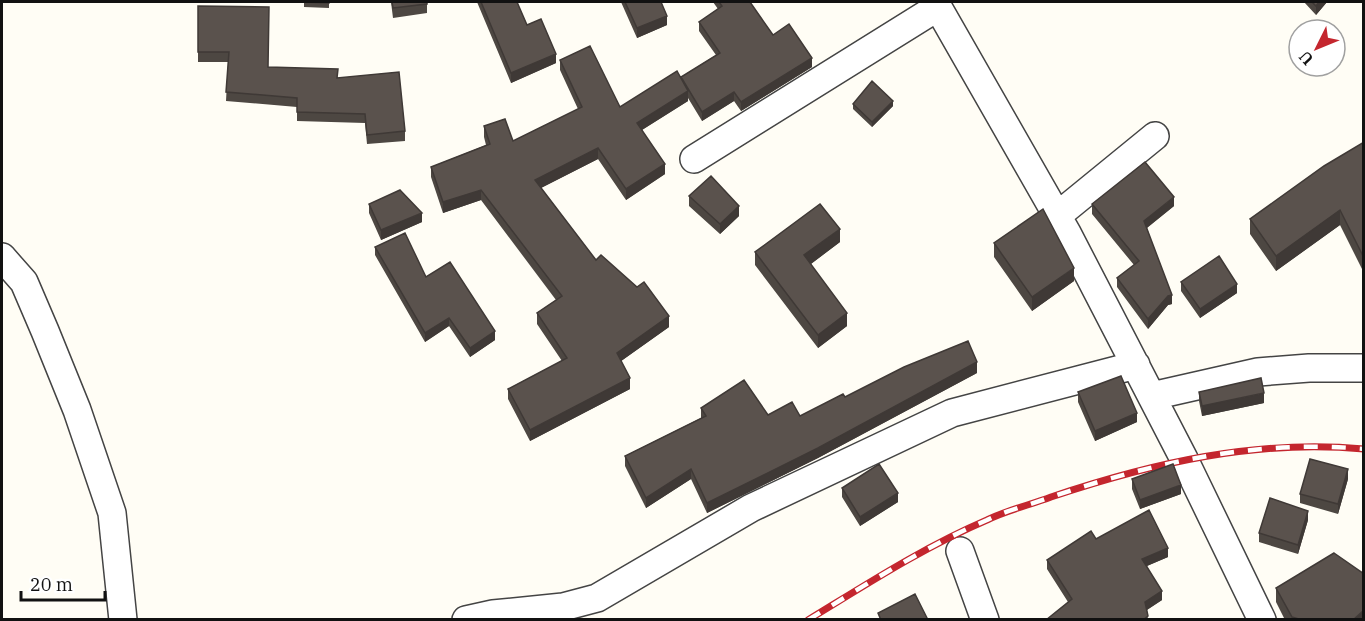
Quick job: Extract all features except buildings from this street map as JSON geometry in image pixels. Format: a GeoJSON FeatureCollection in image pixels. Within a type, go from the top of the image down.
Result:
{"type":"FeatureCollection","features":[{"type":"Feature","properties":{"kind":"street"},"geometry":{"type":"LineString","coordinates":[[694,159],[937,4],[1057,216],[1136,365],[1262,620]]}},
{"type":"Feature","properties":{"kind":"street"},"geometry":{"type":"LineString","coordinates":[[1057,216],[1155,136]]}},
{"type":"Feature","properties":{"kind":"street"},"geometry":{"type":"LineString","coordinates":[[2,257],[24,282],[77,410],[112,513],[123,620]]}},
{"type":"Feature","properties":{"kind":"street"},"geometry":{"type":"LineString","coordinates":[[466,620],[493,614],[563,607],[597,598],[751,508],[952,413],[1136,365]]}},
{"type":"Feature","properties":{"kind":"street"},"geometry":{"type":"LineString","coordinates":[[1152,396],[1258,372],[1309,368],[1364,368]]}},
{"type":"Feature","properties":{"kind":"street"},"geometry":{"type":"LineString","coordinates":[[960,551],[985,620]]}},
{"type":"Feature","properties":{"kind":"railway"},"geometry":{"type":"LineString","coordinates":[[808,620],[941,542],[1002,513],[1089,485],[1205,456],[1284,448],[1364,449]]}}]}
